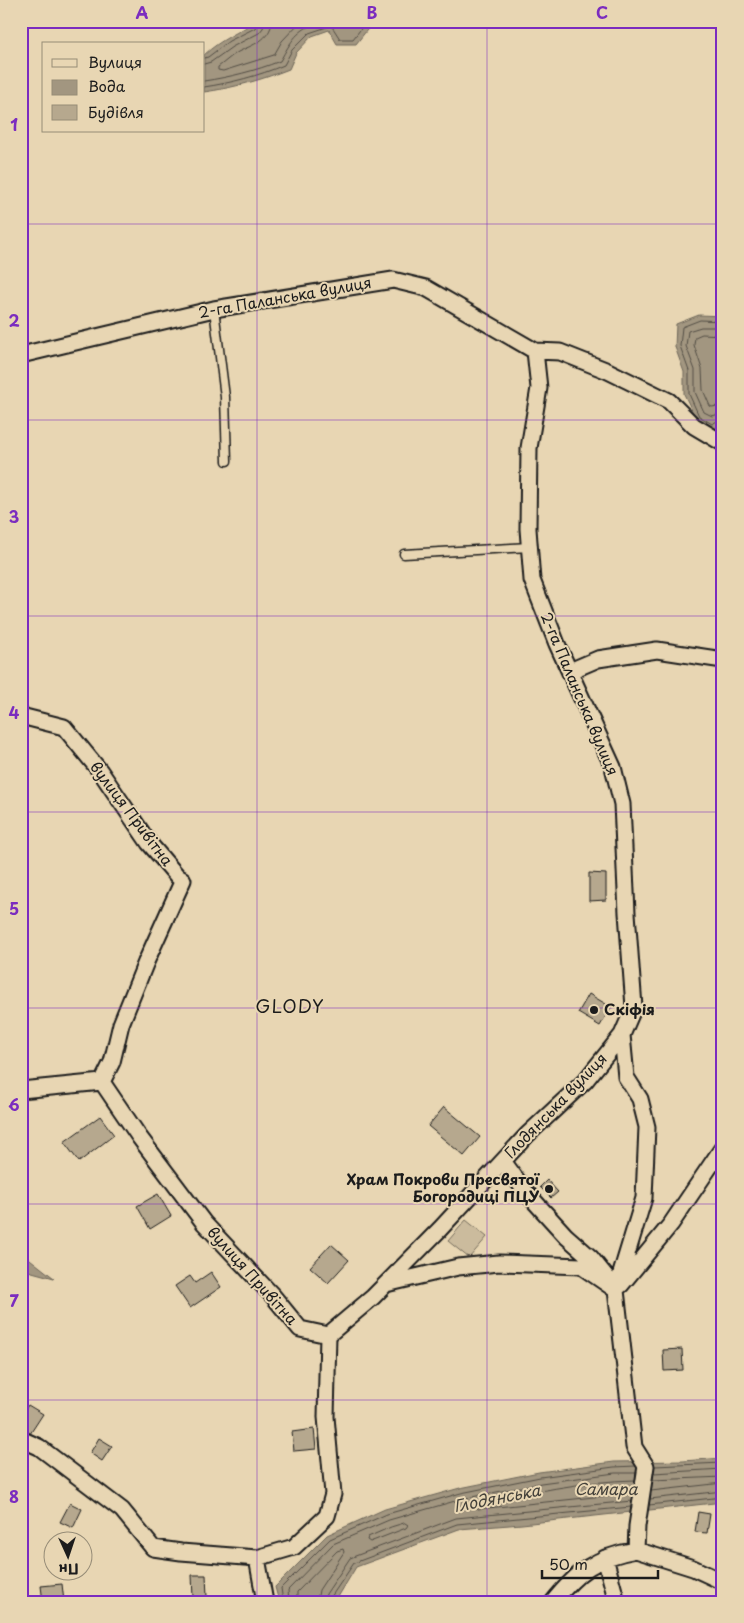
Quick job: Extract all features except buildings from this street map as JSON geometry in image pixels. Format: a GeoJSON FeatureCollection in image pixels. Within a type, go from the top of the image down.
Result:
{"type":"FeatureCollection","features":[{"type":"Feature","properties":{"kind":"street","name":"2-га Паланська вулиця"},"geometry":{"type":"LineString","coordinates":[[21,355],[214,309],[393,280],[426,288],[535,351],[560,352],[608,371],[669,401],[694,426],[722,443]]}},
{"type":"Feature","properties":{"kind":"street","name":"2-га Паланська вулиця"},"geometry":{"type":"LineString","coordinates":[[535,351],[539,388],[530,448],[528,529],[532,580],[556,644],[613,766],[622,804],[634,1007],[622,1035]]}},
{"type":"Feature","properties":{"kind":"street"},"geometry":{"type":"LineString","coordinates":[[570,671],[598,659],[657,650],[723,660]]}},
{"type":"Feature","properties":{"kind":"street","name":"вулиця Привітна"},"geometry":{"type":"LineString","coordinates":[[21,716],[64,727],[100,771],[149,842],[178,877],[183,880],[124,1015],[112,1062],[102,1082],[140,1138],[204,1223],[273,1296],[300,1329],[328,1335]]}},
{"type":"Feature","properties":{"kind":"street"},"geometry":{"type":"LineString","coordinates":[[622,1035],[626,1077],[640,1099],[647,1127],[644,1198],[616,1290],[634,1446],[646,1466],[637,1526],[636,1550]]}},
{"type":"Feature","properties":{"kind":"street","name":"Глодянська вулиця"},"geometry":{"type":"LineString","coordinates":[[328,1335],[373,1297],[440,1229],[527,1135],[585,1081],[622,1035]]}},
{"type":"Feature","properties":{"kind":"street"},"geometry":{"type":"LineString","coordinates":[[21,1090],[102,1082]]}},
{"type":"Feature","properties":{"kind":"street"},"geometry":{"type":"LineString","coordinates":[[616,1290],[671,1224],[723,1147]]}},
{"type":"Feature","properties":{"kind":"street"},"geometry":{"type":"LineString","coordinates":[[503,1161],[525,1191],[566,1236],[591,1258],[616,1290]]}},
{"type":"Feature","properties":{"kind":"street"},"geometry":{"type":"LineString","coordinates":[[386,1284],[458,1267],[499,1263],[581,1266],[616,1290]]}},
{"type":"Feature","properties":{"kind":"street"},"geometry":{"type":"LineString","coordinates":[[21,1439],[39,1447],[122,1510],[153,1548],[257,1558],[294,1547],[327,1516],[334,1494],[326,1417],[328,1335]]}},
{"type":"Feature","properties":{"kind":"street"},"geometry":{"type":"LineString","coordinates":[[553,1602],[569,1582],[590,1565],[618,1553],[636,1550],[693,1568],[723,1582]]}},
{"type":"Feature","properties":{"kind":"street"},"geometry":{"type":"LineString","coordinates":[[257,1558],[264,1602]]}},
{"type":"Feature","properties":{"kind":"street"},"geometry":{"type":"LineString","coordinates":[[605,1558],[617,1602]]}},
{"type":"Feature","properties":{"kind":"lane"},"geometry":{"type":"LineString","coordinates":[[214,309],[225,396],[227,460]]}},
{"type":"Feature","properties":{"kind":"lane"},"geometry":{"type":"LineString","coordinates":[[404,554],[530,547]]}},
{"type":"Feature","properties":{"kind":"shaded area"},"geometry":{"type":"Polygon","coordinates":[[[466,1220],[487,1237],[469,1258],[448,1241],[466,1220]]]}},
{"type":"Feature","properties":{"kind":"water"},"geometry":{"type":"Polygon","coordinates":[[[256,21],[374,21],[356,44],[337,44],[329,30],[312,36],[296,53],[289,69],[247,83],[205,92],[205,54],[223,40],[256,21]]]}},
{"type":"Feature","properties":{"kind":"water"},"geometry":{"type":"Polygon","coordinates":[[[699,315],[723,316],[723,422],[713,431],[696,419],[684,394],[684,372],[675,347],[676,324],[699,315]]]}},
{"type":"Feature","properties":{"kind":"water"},"geometry":{"type":"Polygon","coordinates":[[[21,1252],[54,1278],[21,1269],[21,1252]]]}},
{"type":"Feature","properties":{"kind":"water","name":"Самара"},"geometry":{"type":"Polygon","coordinates":[[[723,1458],[723,1502],[459,1529],[356,1567],[335,1602],[279,1602],[275,1587],[327,1535],[385,1509],[460,1488],[539,1472],[614,1462],[683,1461],[723,1458]]]}},
{"type":"Feature","properties":{"kind":"place","name":"Скіфія"},"geometry":{"type":"Point","coordinates":[594,1010]}},
{"type":"Feature","properties":{"kind":"place","name":"Храм Покрови Пресвятої Богородиці ПЦУ"},"geometry":{"type":"Point","coordinates":[549,1189]}},
{"type":"Feature","properties":{"kind":"district","name":"GLODY"},"geometry":{"type":"Point","coordinates":[290,1007]}},
{"type":"Feature","properties":{"kind":"water label","name":"Глодянська"},"geometry":{"type":"Point","coordinates":[497,1498]}}]}
